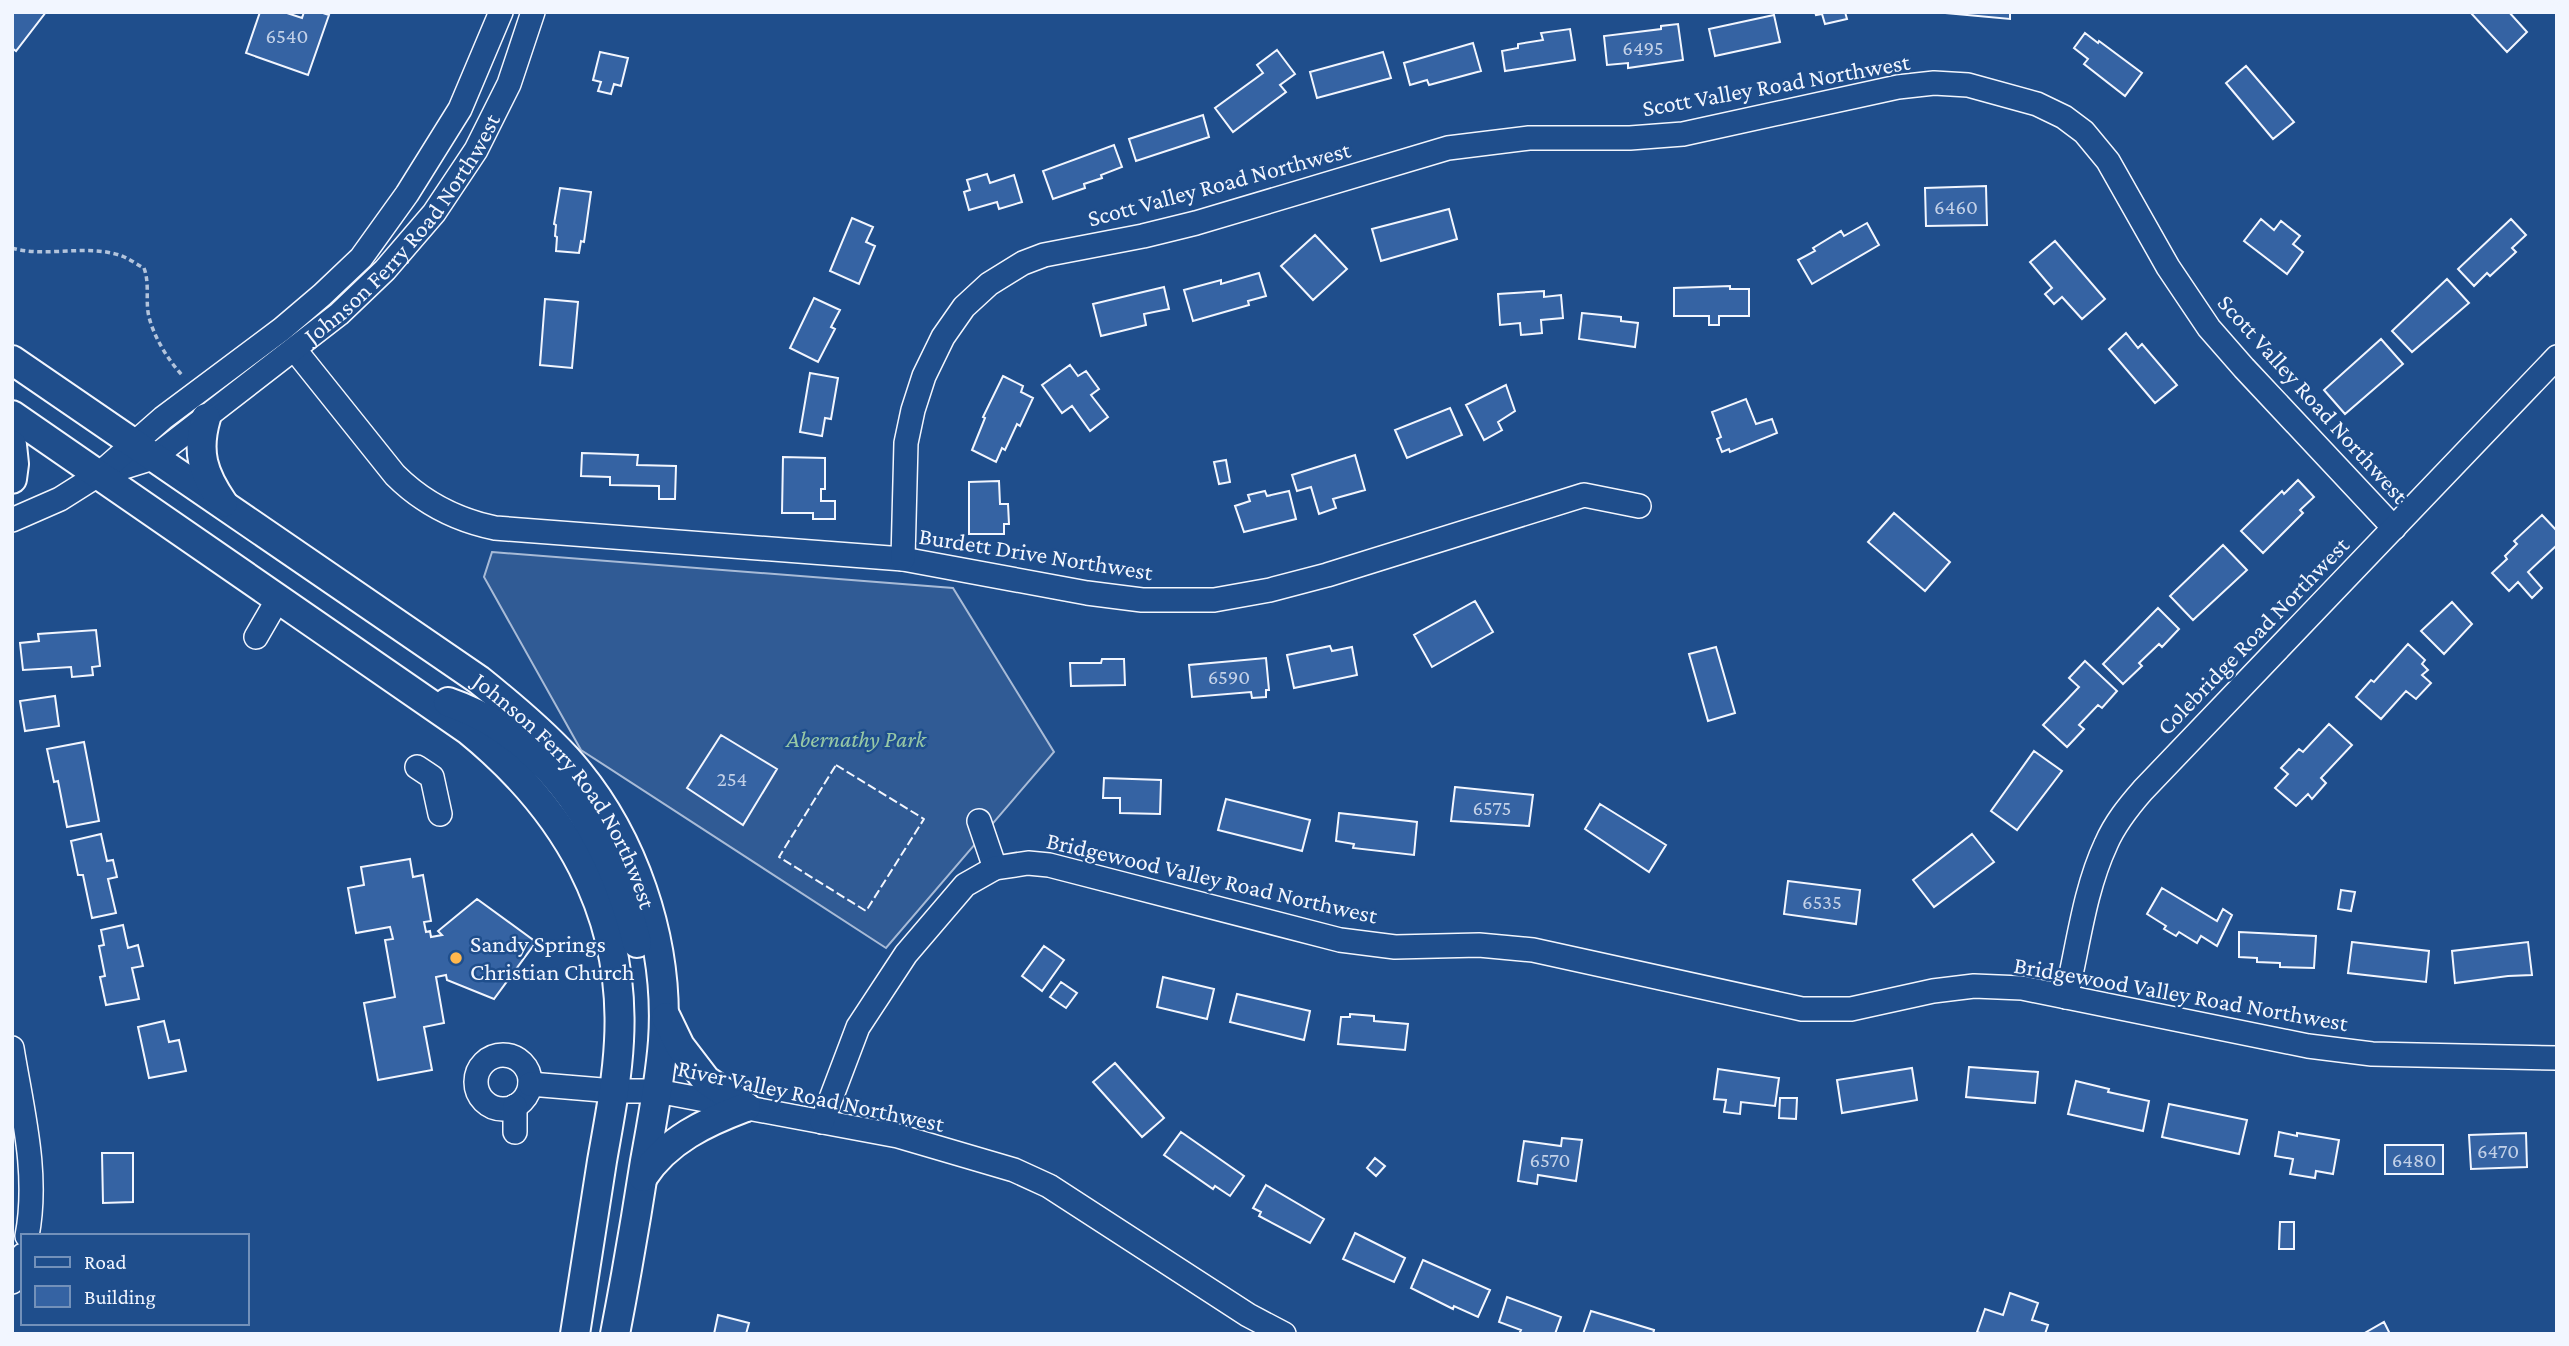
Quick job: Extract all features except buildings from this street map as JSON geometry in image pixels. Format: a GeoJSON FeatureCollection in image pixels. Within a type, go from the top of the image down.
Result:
{"type":"FeatureCollection","features":[{"type":"Feature","properties":{"kind":"main road"},"geometry":{"type":"LineString","coordinates":[[12,360],[142,451]]}},
{"type":"Feature","properties":{"kind":"main road"},"geometry":{"type":"LineString","coordinates":[[12,415],[98,475]]}},
{"type":"Feature","properties":{"kind":"main road"},"geometry":{"type":"LineString","coordinates":[[206,418],[200,446],[203,465],[208,479],[227,509]]}},
{"type":"Feature","properties":{"kind":"main road"},"geometry":{"type":"LineString","coordinates":[[12,445],[12,479]]}},
{"type":"Feature","properties":{"kind":"main road","name":"Johnson Ferry Road Northwest"},"geometry":{"type":"LineString","coordinates":[[142,451],[479,680],[536,727],[567,759],[593,792],[613,825],[642,887],[660,965],[663,1011],[663,1040],[657,1091],[615,1334]]}},
{"type":"Feature","properties":{"kind":"main road","name":"Johnson Ferry Road Northwest"},"geometry":{"type":"LineString","coordinates":[[98,475],[468,730],[507,763],[548,808],[580,861],[599,904],[612,954],[617,979],[619,1041],[614,1091],[575,1334]]}},
{"type":"Feature","properties":{"kind":"main road"},"geometry":{"type":"LineString","coordinates":[[411,691],[470,710],[516,738],[540,758],[556,777],[593,830],[614,871],[634,929],[644,995],[644,1055],[657,1091]]}},
{"type":"Feature","properties":{"kind":"main road"},"geometry":{"type":"LineString","coordinates":[[663,1011],[693,1066],[706,1080],[746,1107]]}},
{"type":"Feature","properties":{"kind":"main road"},"geometry":{"type":"LineString","coordinates":[[642,1179],[657,1158],[681,1138],[746,1107]]}},
{"type":"Feature","properties":{"kind":"street","name":"Johnson Ferry Road Northwest"},"geometry":{"type":"LineString","coordinates":[[142,451],[360,258],[407,194],[460,109],[501,12]]}},
{"type":"Feature","properties":{"kind":"street","name":"Johnson Ferry Road Northwest"},"geometry":{"type":"LineString","coordinates":[[98,475],[206,418],[295,350],[369,286],[410,242],[441,203],[476,150],[494,116],[523,47],[533,12]]}},
{"type":"Feature","properties":{"kind":"street","name":"Scott Valley Road Northwest"},"geometry":{"type":"LineString","coordinates":[[903,559],[906,443],[924,376],[943,337],[964,307],[989,284],[1023,263],[1196,223],[1448,148],[1529,138],[1630,138],[1683,134],[1898,87],[1934,83],[1968,85],[2037,104],[2064,117],[2084,132],[2108,161],[2168,267],[2210,328],[2394,528]]}},
{"type":"Feature","properties":{"kind":"street","name":"Burdett Drive Northwest"},"geometry":{"type":"LineString","coordinates":[[295,350],[410,491],[462,520],[495,528],[903,559],[1128,598],[1214,600],[1270,590],[1327,575],[1584,495],[1639,506]]}},
{"type":"Feature","properties":{"kind":"street","name":"Colebridge Road Northwest"},"geometry":{"type":"LineString","coordinates":[[2066,997],[2095,871],[2107,841],[2123,814],[2143,789],[2557,357]]}},
{"type":"Feature","properties":{"kind":"street"},"geometry":{"type":"LineString","coordinates":[[12,520],[60,499],[98,475]]}},
{"type":"Feature","properties":{"kind":"street"},"geometry":{"type":"LineString","coordinates":[[256,637],[278,599]]}},
{"type":"Feature","properties":{"kind":"street"},"geometry":{"type":"LineString","coordinates":[[417,767],[432,777],[440,814]]}},
{"type":"Feature","properties":{"kind":"street"},"geometry":{"type":"LineString","coordinates":[[979,821],[995,868]]}},
{"type":"Feature","properties":{"kind":"street","name":"Bridgewood Valley Road Northwest"},"geometry":{"type":"LineString","coordinates":[[822,1122],[858,1027],[906,954],[965,885],[995,868],[1028,863],[1049,865],[1340,940],[1395,947],[1479,945],[1533,950],[1802,1009],[1851,1009],[1933,991],[1974,986],[2022,988],[2308,1046],[2372,1054],[2557,1058]]}},
{"type":"Feature","properties":{"kind":"street"},"geometry":{"type":"LineString","coordinates":[[12,1048],[32,1169],[27,1234]]}},
{"type":"Feature","properties":{"kind":"street"},"geometry":{"type":"LineString","coordinates":[[515,1132],[516,1106],[527,1093],[530,1084],[525,1067],[511,1056],[493,1056],[479,1068],[476,1085],[484,1101],[499,1108],[516,1106]]}},
{"type":"Feature","properties":{"kind":"street","name":"River Valley Road Northwest"},"geometry":{"type":"LineString","coordinates":[[530,1084],[614,1091],[657,1091],[898,1136],[1014,1170],[1049,1186],[1248,1315],[1284,1334]]}},
{"type":"Feature","properties":{"kind":"street"},"geometry":{"type":"LineString","coordinates":[[12,1282],[21,1260]]}},
{"type":"Feature","properties":{"kind":"path"},"geometry":{"type":"LineString","coordinates":[[12,248],[24,251],[85,250],[120,255],[144,268],[148,279],[149,317],[170,362],[182,375]]}},
{"type":"Feature","properties":{"kind":"shaded area","name":"Abernathy Park"},"geometry":{"type":"Polygon","coordinates":[[[492,552],[953,588],[1054,752],[886,948],[581,750],[484,577],[492,552]]]}},
{"type":"Feature","properties":{"kind":"fence"},"geometry":{"type":"LineString","coordinates":[[836,765],[924,819],[866,911],[779,857],[836,765]]}},
{"type":"Feature","properties":{"kind":"place","name":"Sandy Springs Christian Church"},"geometry":{"type":"Point","coordinates":[456,958]}}]}
